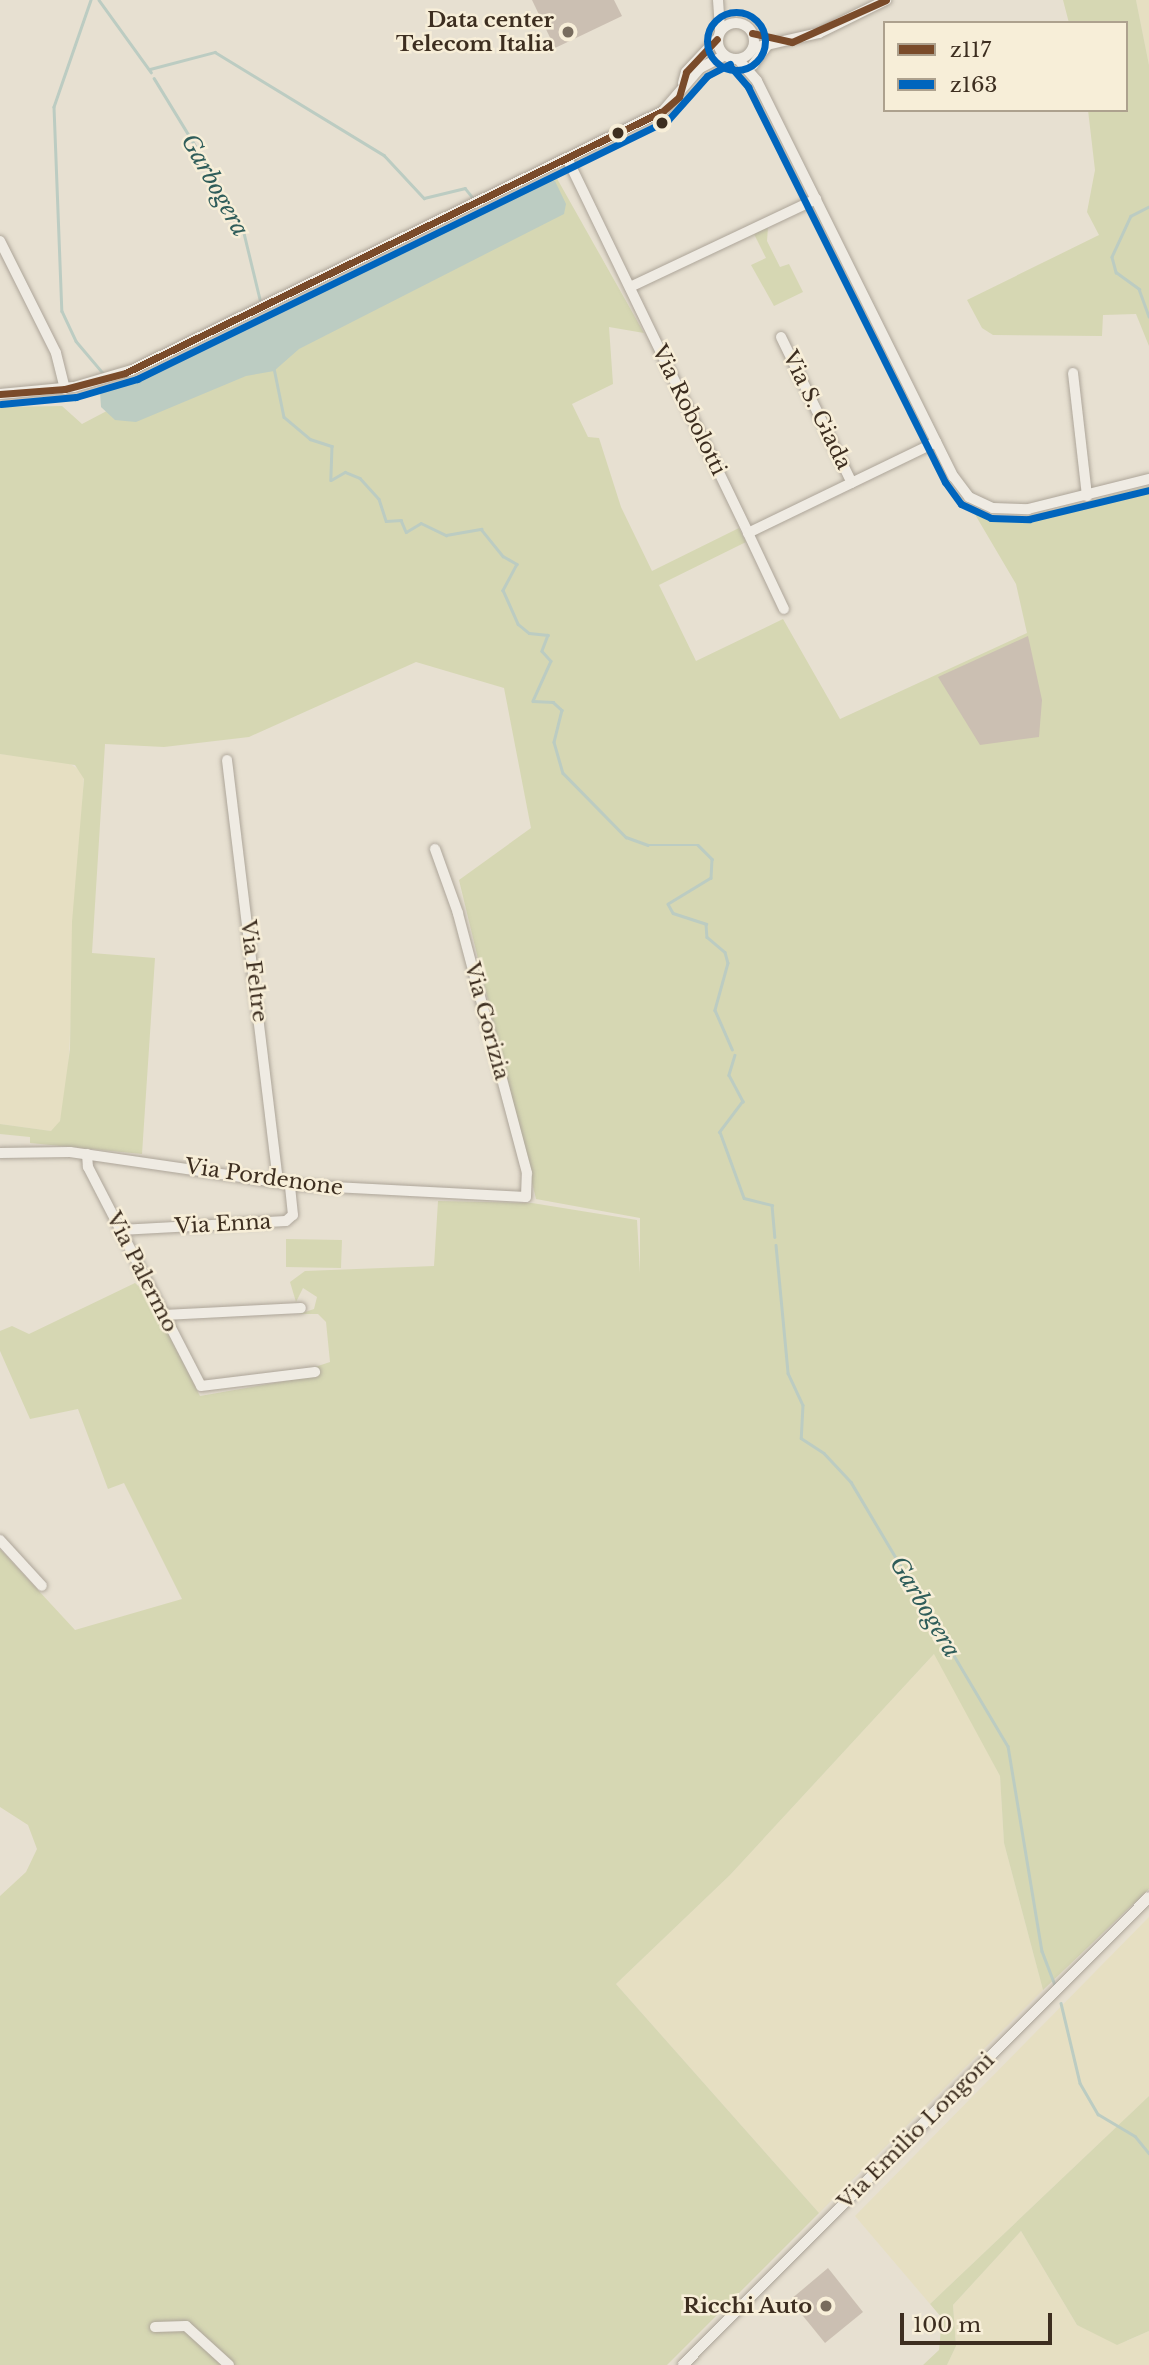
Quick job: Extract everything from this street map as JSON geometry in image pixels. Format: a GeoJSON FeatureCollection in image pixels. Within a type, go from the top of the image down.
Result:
{"type":"FeatureCollection","features":[{"type":"Feature","properties":{"kind":"street"},"geometry":{"type":"LineString","coordinates":[[738,59],[751,50],[783,43],[886,0]]}},
{"type":"Feature","properties":{"kind":"street"},"geometry":{"type":"LineString","coordinates":[[718,2],[737,23],[752,33],[783,43]]}},
{"type":"Feature","properties":{"kind":"street"},"geometry":{"type":"LineString","coordinates":[[718,2],[719,35],[725,55]]}},
{"type":"Feature","properties":{"kind":"street"},"geometry":{"type":"LineString","coordinates":[[681,93],[686,72],[719,35],[737,23]]}},
{"type":"Feature","properties":{"kind":"street"},"geometry":{"type":"LineString","coordinates":[[752,33],[751,50],[757,81],[936,442],[969,497],[993,508],[1028,509],[1149,479]]}},
{"type":"Feature","properties":{"kind":"street"},"geometry":{"type":"LineString","coordinates":[[753,65],[767,46]]}},
{"type":"Feature","properties":{"kind":"street"},"geometry":{"type":"LineString","coordinates":[[0,394],[65,389],[118,375],[667,109],[700,68],[725,55],[738,59],[757,81]]}},
{"type":"Feature","properties":{"kind":"street","name":"Via Robolotti"},"geometry":{"type":"LineString","coordinates":[[566,158],[784,609]]}},
{"type":"Feature","properties":{"kind":"street"},"geometry":{"type":"LineString","coordinates":[[629,287],[816,199]]}},
{"type":"Feature","properties":{"kind":"street"},"geometry":{"type":"LineString","coordinates":[[0,241],[56,353],[65,389]]}},
{"type":"Feature","properties":{"kind":"street","name":"Via S. Giada"},"geometry":{"type":"LineString","coordinates":[[781,337],[852,483]]}},
{"type":"Feature","properties":{"kind":"street"},"geometry":{"type":"LineString","coordinates":[[1073,373],[1087,496]]}},
{"type":"Feature","properties":{"kind":"street"},"geometry":{"type":"LineString","coordinates":[[748,533],[936,442]]}},
{"type":"Feature","properties":{"kind":"street","name":"Via Feltre"},"geometry":{"type":"LineString","coordinates":[[227,760],[284,1183]]}},
{"type":"Feature","properties":{"kind":"street","name":"Via Gorizia"},"geometry":{"type":"LineString","coordinates":[[435,849],[458,913],[527,1173],[527,1195]]}},
{"type":"Feature","properties":{"kind":"street","name":"Via Pordenone"},"geometry":{"type":"LineString","coordinates":[[0,1153],[87,1154],[284,1183],[513,1200],[527,1195]]}},
{"type":"Feature","properties":{"kind":"street","name":"Via Palermo"},"geometry":{"type":"LineString","coordinates":[[87,1154],[87,1165],[204,1388],[315,1372]]}},
{"type":"Feature","properties":{"kind":"street","name":"Via Enna"},"geometry":{"type":"LineString","coordinates":[[120,1230],[286,1221],[293,1215],[284,1183]]}},
{"type":"Feature","properties":{"kind":"street"},"geometry":{"type":"LineString","coordinates":[[164,1315],[302,1308]]}},
{"type":"Feature","properties":{"kind":"street"},"geometry":{"type":"LineString","coordinates":[[0,1540],[42,1586]]}},
{"type":"Feature","properties":{"kind":"street","name":"Via Emilio Longoni"},"geometry":{"type":"LineString","coordinates":[[683,2365],[1149,1896]]}},
{"type":"Feature","properties":{"kind":"street"},"geometry":{"type":"LineString","coordinates":[[155,2327],[178,2325],[195,2331],[229,2365]]}},
{"type":"Feature","properties":{"kind":"shaded area"},"geometry":{"type":"Polygon","coordinates":[[[1136,0],[1149,0],[1149,65],[1136,0]]]}},
{"type":"Feature","properties":{"kind":"shaded area"},"geometry":{"type":"Polygon","coordinates":[[[544,179],[555,181],[566,204],[564,214],[299,349],[274,371],[246,376],[136,422],[115,420],[101,407],[100,392],[170,363],[544,179]]]}},
{"type":"Feature","properties":{"kind":"shaded area"},"geometry":{"type":"Polygon","coordinates":[[[0,754],[67,762],[84,773],[67,1090],[59,1125],[51,1131],[0,1124],[0,754]]]}},
{"type":"Feature","properties":{"kind":"shaded area"},"geometry":{"type":"Polygon","coordinates":[[[935,1653],[1000,1776],[1004,1843],[1043,1990],[819,2213],[616,1984],[730,1875],[935,1653]]]}},
{"type":"Feature","properties":{"kind":"shaded area"},"geometry":{"type":"Polygon","coordinates":[[[1149,1917],[1149,2096],[930,2304],[855,2216],[1149,1917]]]}},
{"type":"Feature","properties":{"kind":"shaded area"},"geometry":{"type":"Polygon","coordinates":[[[1021,2231],[1077,2325],[1127,2341],[1149,2331],[1149,2365],[947,2365],[956,2346],[953,2305],[1021,2231]]]}},
{"type":"Feature","properties":{"kind":"green space"},"geometry":{"type":"Polygon","coordinates":[[[1063,0],[1136,0],[1149,65],[1149,346],[1136,314],[1103,315],[1102,336],[993,335],[982,328],[967,300],[1099,235],[1087,212],[1095,170],[1088,112],[1128,112],[1128,21],[1068,21],[1063,0]]]}},
{"type":"Feature","properties":{"kind":"green space"},"geometry":{"type":"Polygon","coordinates":[[[555,175],[644,333],[609,327],[613,384],[572,404],[588,437],[599,438],[621,507],[652,571],[739,528],[746,542],[659,585],[696,661],[783,619],[840,719],[1027,633],[1016,584],[973,511],[1004,522],[1149,486],[1149,1889],[1043,1990],[1004,1843],[1000,1776],[934,1654],[730,1875],[616,1984],[819,2213],[667,2365],[0,2365],[0,1896],[26,1872],[37,1849],[28,1825],[0,1807],[0,1549],[75,1630],[182,1599],[124,1483],[108,1489],[78,1409],[30,1419],[0,1351],[0,1331],[12,1326],[29,1334],[135,1283],[149,1296],[200,1396],[314,1376],[315,1367],[330,1362],[326,1322],[318,1314],[299,1314],[314,1309],[317,1297],[303,1288],[296,1302],[290,1282],[305,1271],[434,1266],[438,1201],[532,1203],[637,1220],[640,1273],[640,1218],[536,1199],[459,880],[531,828],[504,688],[416,662],[249,737],[164,747],[105,744],[92,953],[155,958],[142,1154],[30,1143],[30,1137],[0,1134],[0,1124],[51,1131],[60,1121],[70,1049],[72,922],[84,779],[75,765],[0,754],[0,407],[62,406],[82,424],[555,175]]]}},
{"type":"Feature","properties":{"kind":"green space"},"geometry":{"type":"Polygon","coordinates":[[[768,227],[767,241],[780,267],[789,264],[803,292],[774,306],[751,265],[766,258],[754,234],[768,227]]]}},
{"type":"Feature","properties":{"kind":"green space"},"geometry":{"type":"Polygon","coordinates":[[[286,1239],[342,1240],[341,1268],[286,1267],[286,1239]]]}},
{"type":"Feature","properties":{"kind":"green space"},"geometry":{"type":"Polygon","coordinates":[[[1149,2096],[1149,2331],[1117,2345],[1077,2325],[1021,2231],[953,2305],[956,2346],[947,2365],[923,2365],[939,2350],[942,2318],[930,2304],[1149,2096]]]}},
{"type":"Feature","properties":{"kind":"building","name":"Data center Telecom Italia"},"geometry":{"type":"Polygon","coordinates":[[[532,0],[614,0],[622,16],[555,48],[532,0]]]}},
{"type":"Feature","properties":{"kind":"building"},"geometry":{"type":"Polygon","coordinates":[[[1028,636],[1042,700],[1039,737],[980,745],[938,677],[1028,636]]]}},
{"type":"Feature","properties":{"kind":"building","name":"Ricchi Auto"},"geometry":{"type":"Polygon","coordinates":[[[828,2268],[863,2312],[825,2343],[790,2300],[828,2268]]]}},
{"type":"Feature","properties":{"kind":"waterway"},"geometry":{"type":"LineString","coordinates":[[91,0],[54,107],[62,311],[76,341],[103,373]]}},
{"type":"Feature","properties":{"kind":"waterway","name":"Garbogera"},"geometry":{"type":"LineString","coordinates":[[99,0],[151,72]]}},
{"type":"Feature","properties":{"kind":"waterway"},"geometry":{"type":"LineString","coordinates":[[150,69],[215,52],[384,155],[424,198],[465,188],[473,198]]}},
{"type":"Feature","properties":{"kind":"waterway","name":"Garbogera"},"geometry":{"type":"LineString","coordinates":[[154,78],[218,183],[227,212],[244,233],[260,299]]}},
{"type":"Feature","properties":{"kind":"waterway"},"geometry":{"type":"LineString","coordinates":[[1149,207],[1131,216],[1112,257],[1116,272],[1139,289],[1149,316]]}},
{"type":"Feature","properties":{"kind":"waterway","name":"Garbogera"},"geometry":{"type":"LineString","coordinates":[[274,368],[284,417],[310,439],[332,446],[331,480],[345,472],[360,478],[379,499],[386,521],[401,520],[406,532],[421,523],[446,535],[481,529],[503,556],[517,564],[503,590],[518,624],[529,633],[548,635],[542,651],[551,661],[533,701],[553,702],[562,710],[554,742],[563,773],[626,837],[648,845],[698,845],[712,859],[711,878],[668,904],[673,913],[706,924],[707,937],[725,952],[728,963],[715,1010],[732,1049]]}},
{"type":"Feature","properties":{"kind":"waterway","name":"Garbogera"},"geometry":{"type":"LineString","coordinates":[[735,1055],[729,1075],[743,1101],[720,1132],[744,1198],[772,1205],[775,1237]]}},
{"type":"Feature","properties":{"kind":"waterway","name":"Garbogera"},"geometry":{"type":"LineString","coordinates":[[776,1245],[788,1373],[803,1405],[801,1438],[824,1453],[851,1482],[1008,1746],[1042,1951],[1055,1985]]}},
{"type":"Feature","properties":{"kind":"waterway","name":"Garbogera"},"geometry":{"type":"LineString","coordinates":[[1061,2003],[1080,2083],[1098,2114],[1135,2136],[1149,2153]]}},
{"type":"Feature","properties":{"kind":"transit line","name":"z117"},"geometry":{"type":"LineString","coordinates":[[752,33],[792,42],[886,0]]}},
{"type":"Feature","properties":{"kind":"transit line","name":"z163"},"geometry":{"type":"LineString","coordinates":[[736,12],[752,17],[760,25],[765,41],[760,57],[752,65],[736,70],[720,65],[712,57],[707,41],[712,25],[720,17],[736,12]]}},
{"type":"Feature","properties":{"kind":"transit line","name":"z117"},"geometry":{"type":"LineString","coordinates":[[0,394],[65,389],[125,373],[663,111],[679,97],[686,72],[717,39]]}},
{"type":"Feature","properties":{"kind":"transit line","name":"z163"},"geometry":{"type":"LineString","coordinates":[[1,404],[76,397],[137,379],[668,120],[707,76],[730,64]]}},
{"type":"Feature","properties":{"kind":"transit line","name":"z163"},"geometry":{"type":"LineString","coordinates":[[730,66],[748,87],[945,482],[961,504],[991,518],[1029,519],[1149,490]]}},
{"type":"Feature","properties":{"kind":"place","name":"Data center Telecom Italia"},"geometry":{"type":"Point","coordinates":[568,32]}},
{"type":"Feature","properties":{"kind":"place","name":"Ricchi Auto"},"geometry":{"type":"Point","coordinates":[826,2306]}}]}
